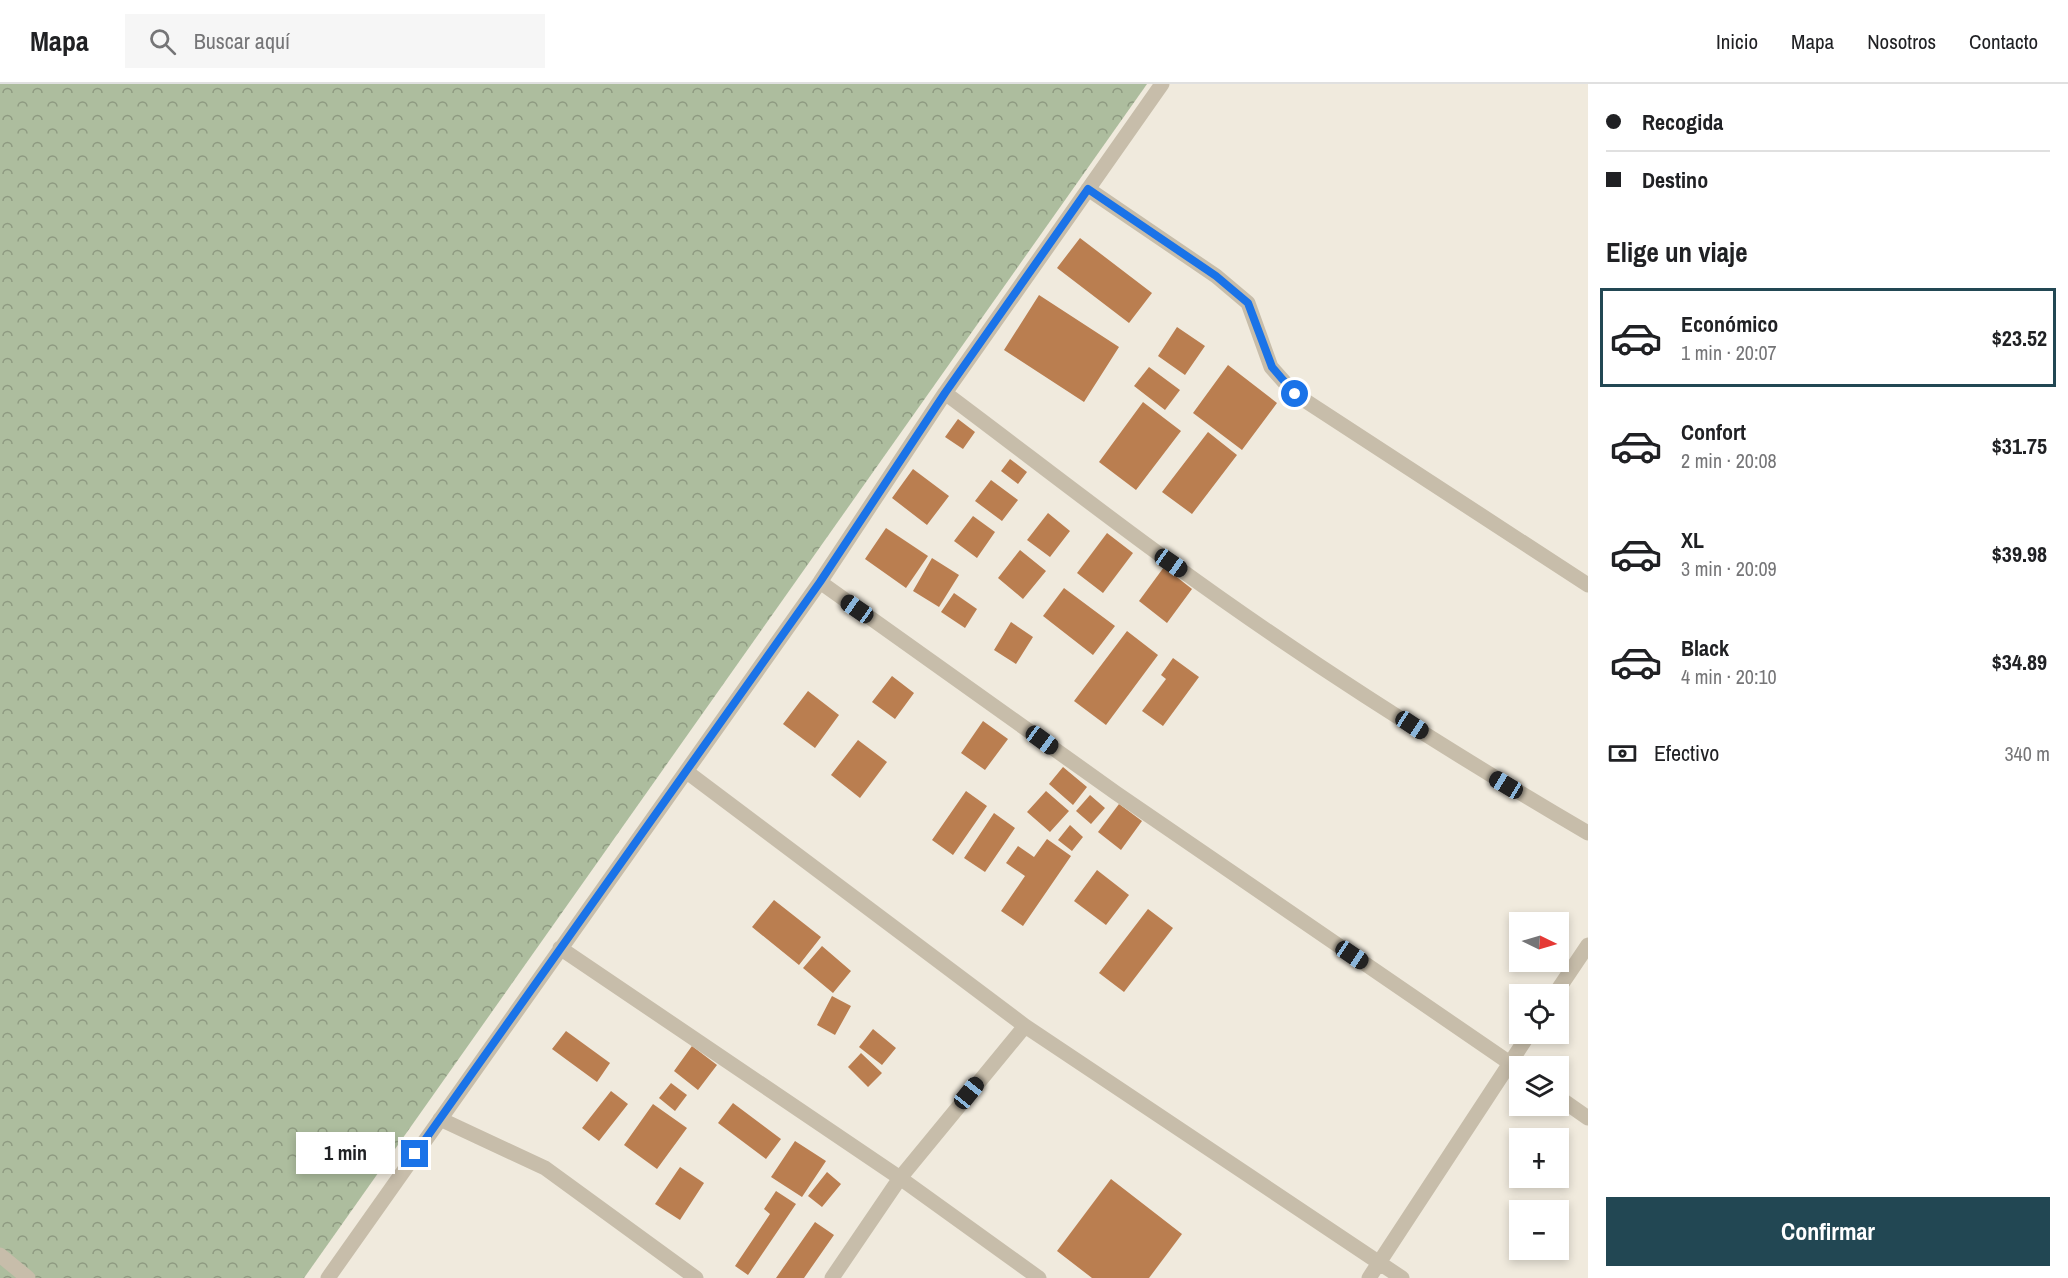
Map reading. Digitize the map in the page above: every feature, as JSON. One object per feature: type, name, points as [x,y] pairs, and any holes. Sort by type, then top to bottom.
[{"type":"street","points":[[328,1278],[820,582],[945,393],[1162,84]]},
{"type":"street","points":[[1088,189],[1216,276],[1248,303],[1272,367],[1295,394],[1588,585]]},
{"type":"street","points":[[945,393],[1171,563],[1275,635],[1485,773],[1588,833]]},
{"type":"street","points":[[820,582],[1116,793],[1509,1064]]},
{"type":"street","points":[[687,772],[1024,1026],[1402,1278]]},
{"type":"street","points":[[1562,984],[1588,945]]},
{"type":"street","points":[[560,948],[900,1178],[1039,1278]]},
{"type":"street","points":[[832,1278],[900,1178],[1024,1026]]},
{"type":"street","points":[[1369,1278],[1509,1074]]},
{"type":"street","points":[[1569,1105],[1588,1118]]},
{"type":"street","points":[[440,1119],[545,1167],[696,1278]]},
{"type":"street","points":[[0,1255],[28,1278]]},
{"type":"green space","points":[[0,84],[1147,84],[304,1278],[0,1278]]},
{"type":"building","points":[[1080,238],[1152,293],[1129,323],[1057,268]]},
{"type":"building","points":[[1039,295],[1119,347],[1084,402],[1004,350]]},
{"type":"building","points":[[1177,327],[1205,346],[1185,375],[1158,356]]},
{"type":"building","points":[[1228,365],[1277,403],[1242,450],[1193,413]]},
{"type":"building","points":[[1149,367],[1180,390],[1165,410],[1134,386]]},
{"type":"building","points":[[1143,402],[1181,431],[1136,490],[1099,462]]},
{"type":"building","points":[[958,419],[975,432],[963,449],[945,437]]},
{"type":"building","points":[[1208,432],[1237,455],[1192,514],[1162,492]]},
{"type":"building","points":[[1010,459],[1027,472],[1018,484],[1001,471]]},
{"type":"building","points":[[913,469],[949,496],[927,525],[892,498]]},
{"type":"building","points":[[991,480],[1018,500],[1002,521],[975,501]]},
{"type":"building","points":[[1048,513],[1070,531],[1050,557],[1027,540]]},
{"type":"building","points":[[973,516],[995,532],[977,558],[954,541]]},
{"type":"building","points":[[886,528],[928,556],[906,588],[865,559]]},
{"type":"building","points":[[1107,533],[1133,553],[1103,593],[1077,573]]},
{"type":"building","points":[[1020,550],[1046,571],[1023,599],[998,578]]},
{"type":"building","points":[[932,558],[959,575],[939,607],[913,591]]},
{"type":"building","points":[[1164,567],[1192,589],[1167,623],[1139,601]]},
{"type":"building","points":[[1064,588],[1115,626],[1093,655],[1043,616]]},
{"type":"building","points":[[954,593],[977,609],[965,628],[941,612]]},
{"type":"building","points":[[1011,622],[1033,637],[1016,664],[994,650]]},
{"type":"building","points":[[1127,631],[1158,655],[1106,725],[1074,701]]},
{"type":"building","points":[[1173,658],[1199,677],[1163,726],[1142,711],[1166,679],[1161,675]]},
{"type":"building","points":[[892,676],[914,693],[895,719],[872,702]]},
{"type":"building","points":[[808,691],[839,715],[815,748],[783,724]]},
{"type":"building","points":[[983,721],[1008,739],[985,770],[961,753]]},
{"type":"building","points":[[858,740],[887,762],[860,798],[831,775]]},
{"type":"building","points":[[1063,767],[1087,787],[1073,805],[1049,784]]},
{"type":"building","points":[[966,791],[987,806],[953,855],[932,840]]},
{"type":"building","points":[[1046,791],[1069,811],[1050,832],[1027,812]]},
{"type":"building","points":[[1090,795],[1105,808],[1091,824],[1076,811]]},
{"type":"building","points":[[1119,804],[1142,821],[1121,850],[1098,832]]},
{"type":"building","points":[[994,813],[1015,828],[985,872],[964,858]]},
{"type":"building","points":[[1070,825],[1083,837],[1072,851],[1058,840]]},
{"type":"building","points":[[1047,839],[1071,856],[1023,926],[1001,911],[1025,876],[1006,863],[1018,846],[1034,857]]},
{"type":"building","points":[[1097,870],[1129,895],[1106,925],[1074,901]]},
{"type":"building","points":[[774,900],[821,937],[799,965],[752,927]]},
{"type":"building","points":[[1148,909],[1173,928],[1124,992],[1099,973]]},
{"type":"building","points":[[822,946],[851,971],[833,993],[803,968]]},
{"type":"building","points":[[832,996],[851,1006],[835,1035],[817,1025]]},
{"type":"building","points":[[873,1029],[896,1048],[882,1065],[859,1047]]},
{"type":"building","points":[[566,1031],[610,1063],[597,1082],[552,1049]]},
{"type":"building","points":[[692,1046],[717,1065],[698,1090],[674,1071]]},
{"type":"building","points":[[861,1053],[882,1073],[868,1087],[848,1067]]},
{"type":"building","points":[[671,1083],[687,1095],[675,1111],[659,1098]]},
{"type":"building","points":[[611,1091],[628,1104],[599,1141],[582,1128]]},
{"type":"building","points":[[733,1103],[781,1139],[766,1159],[718,1123]]},
{"type":"building","points":[[653,1104],[687,1128],[657,1169],[624,1145]]},
{"type":"building","points":[[795,1141],[826,1161],[802,1197],[771,1177]]},
{"type":"building","points":[[680,1167],[704,1183],[680,1220],[655,1204]]},
{"type":"building","points":[[827,1172],[841,1184],[822,1207],[808,1196]]},
{"type":"building","points":[[1111,1179],[1182,1234],[1149,1278],[1092,1278],[1057,1251]]},
{"type":"building","points":[[776,1191],[796,1204],[748,1275],[735,1266],[770,1214],[764,1209]]},
{"type":"building","points":[[815,1222],[834,1235],[804,1278],[776,1278]]},
{"type":"route","points":[[415,1154],[820,582],[945,393],[1088,189],[1216,276],[1248,303],[1272,367],[1295,394]]}]
